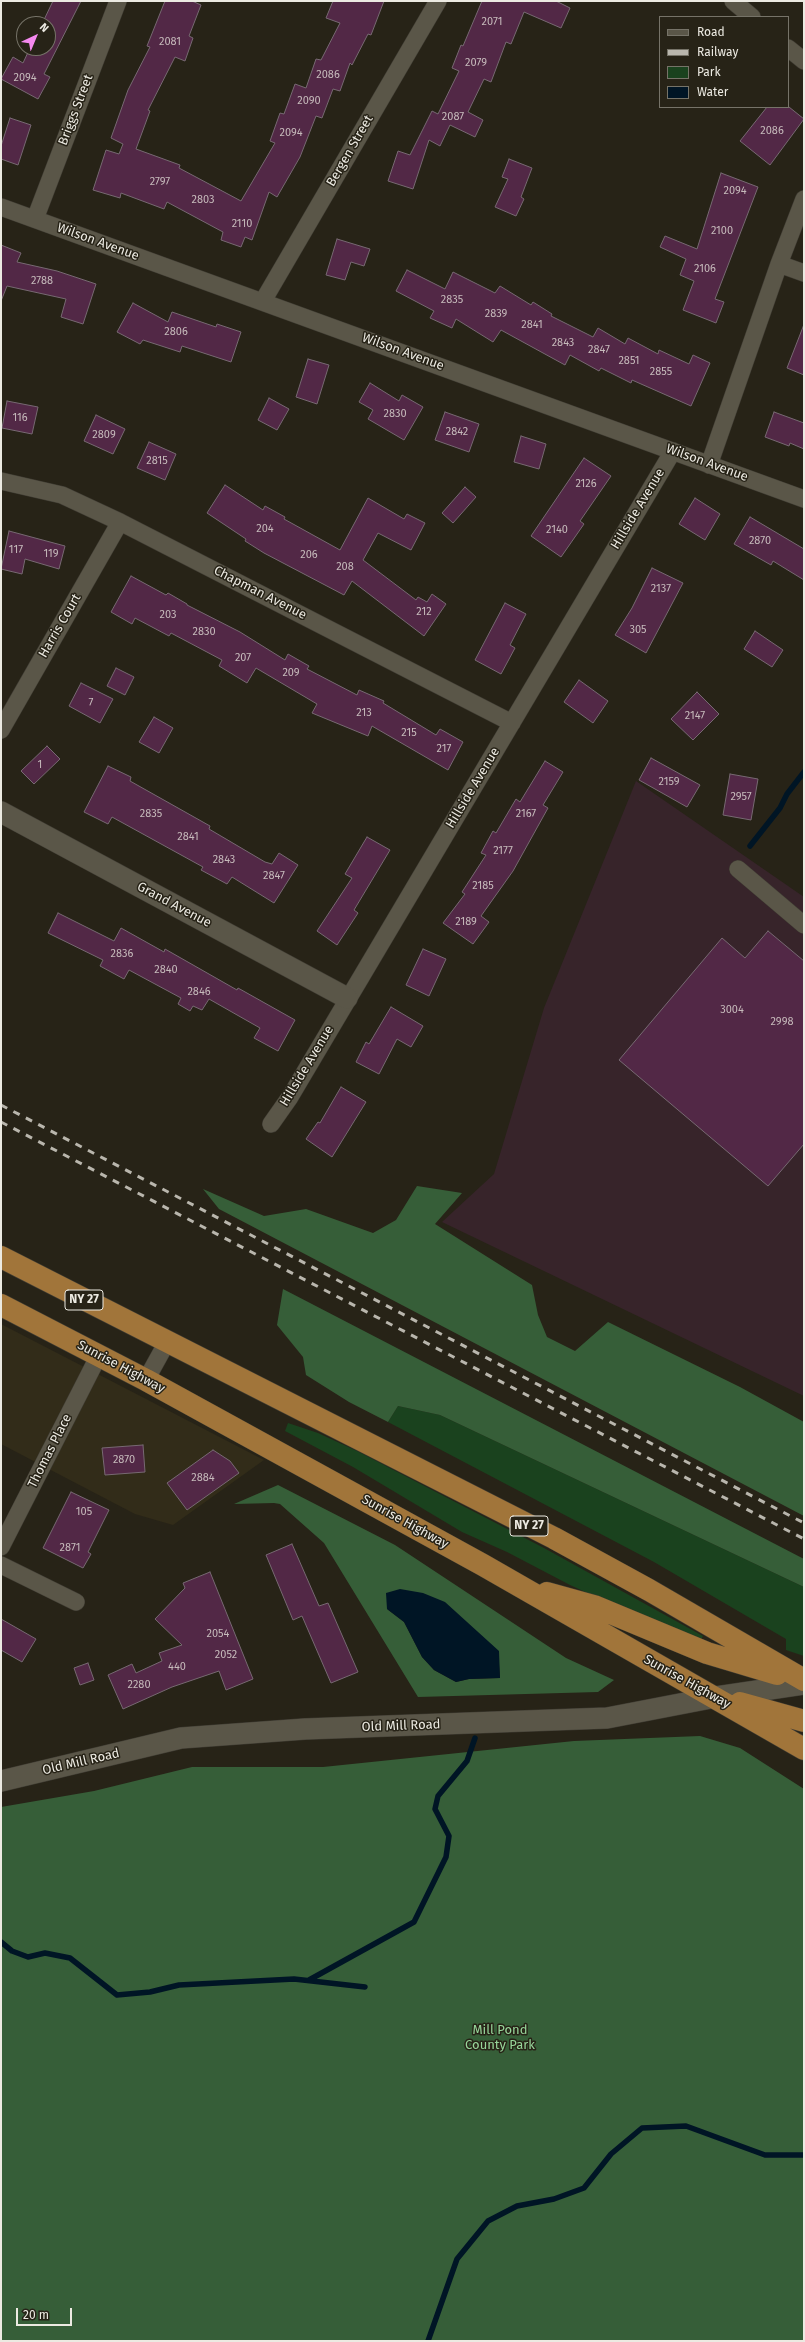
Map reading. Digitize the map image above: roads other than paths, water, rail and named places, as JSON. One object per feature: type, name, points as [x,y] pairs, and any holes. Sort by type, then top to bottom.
[{"type":"highway","name":"NY 27","points":[[1,1258],[560,1542],[649,1590],[804,1682]]},
{"type":"highway","name":"Sunrise Highway","points":[[1,1305],[146,1380],[517,1585],[716,1697],[804,1749]]},
{"type":"highway","points":[[517,1585],[594,1606],[707,1653],[804,1682]]},
{"type":"highway","points":[[716,1697],[804,1721]]},
{"type":"street","name":"Briggs Street","points":[[35,219],[118,1]]},
{"type":"street","name":"Bergen Street","points":[[263,301],[438,1]]},
{"type":"street","points":[[733,1],[751,16]]},
{"type":"street","points":[[789,49],[804,61]]},
{"type":"street","points":[[710,465],[779,264],[804,200]]},
{"type":"street","name":"Wilson Avenue","points":[[1,207],[804,499]]},
{"type":"street","points":[[779,264],[804,273]]},
{"type":"street","name":"Hillside Avenue","points":[[271,1124],[290,1097],[347,998],[673,451]]},
{"type":"street","name":"Chapman Avenue","points":[[1,481],[62,495],[120,522],[512,723]]},
{"type":"street","name":"Harris Court","points":[[1,730],[120,522]]},
{"type":"street","name":"Grand Avenue","points":[[1,812],[347,998]]},
{"type":"street","points":[[738,869],[804,925]]},
{"type":"street","points":[[146,1380],[167,1342]]},
{"type":"street","name":"Thomas Place","points":[[1,1547],[99,1355]]},
{"type":"street","points":[[1,1565],[76,1602]]},
{"type":"street","name":"Old Mill Road","points":[[1,1781],[181,1738],[305,1729],[607,1718],[804,1682]]},
{"type":"water","points":[[400,1589],[423,1593],[445,1602],[499,1651],[500,1678],[469,1679],[456,1682],[434,1670],[422,1657],[404,1622],[387,1609],[386,1593]]},
{"type":"waterway","points":[[750,846],[780,808],[787,794],[804,772]]},
{"type":"waterway","points":[[309,1980],[414,1922],[446,1857],[449,1836],[435,1809],[438,1796],[467,1761],[475,1738]]},
{"type":"waterway","points":[[1,1942],[12,1951],[28,1957],[45,1953],[70,1958],[117,1995],[150,1992],[179,1985],[294,1979],[365,1987]]},
{"type":"waterway","points":[[428,2341],[457,2259],[488,2221],[517,2206],[554,2199],[584,2188],[611,2154],[642,2128],[686,2126],[765,2155],[804,2155]]},
{"type":"railway","points":[[1,1105],[804,1523]]},
{"type":"railway","points":[[1,1122],[804,1539]]},
{"type":"park label","name":"Mill Pond County Park","points":[[500,2038]]}]
